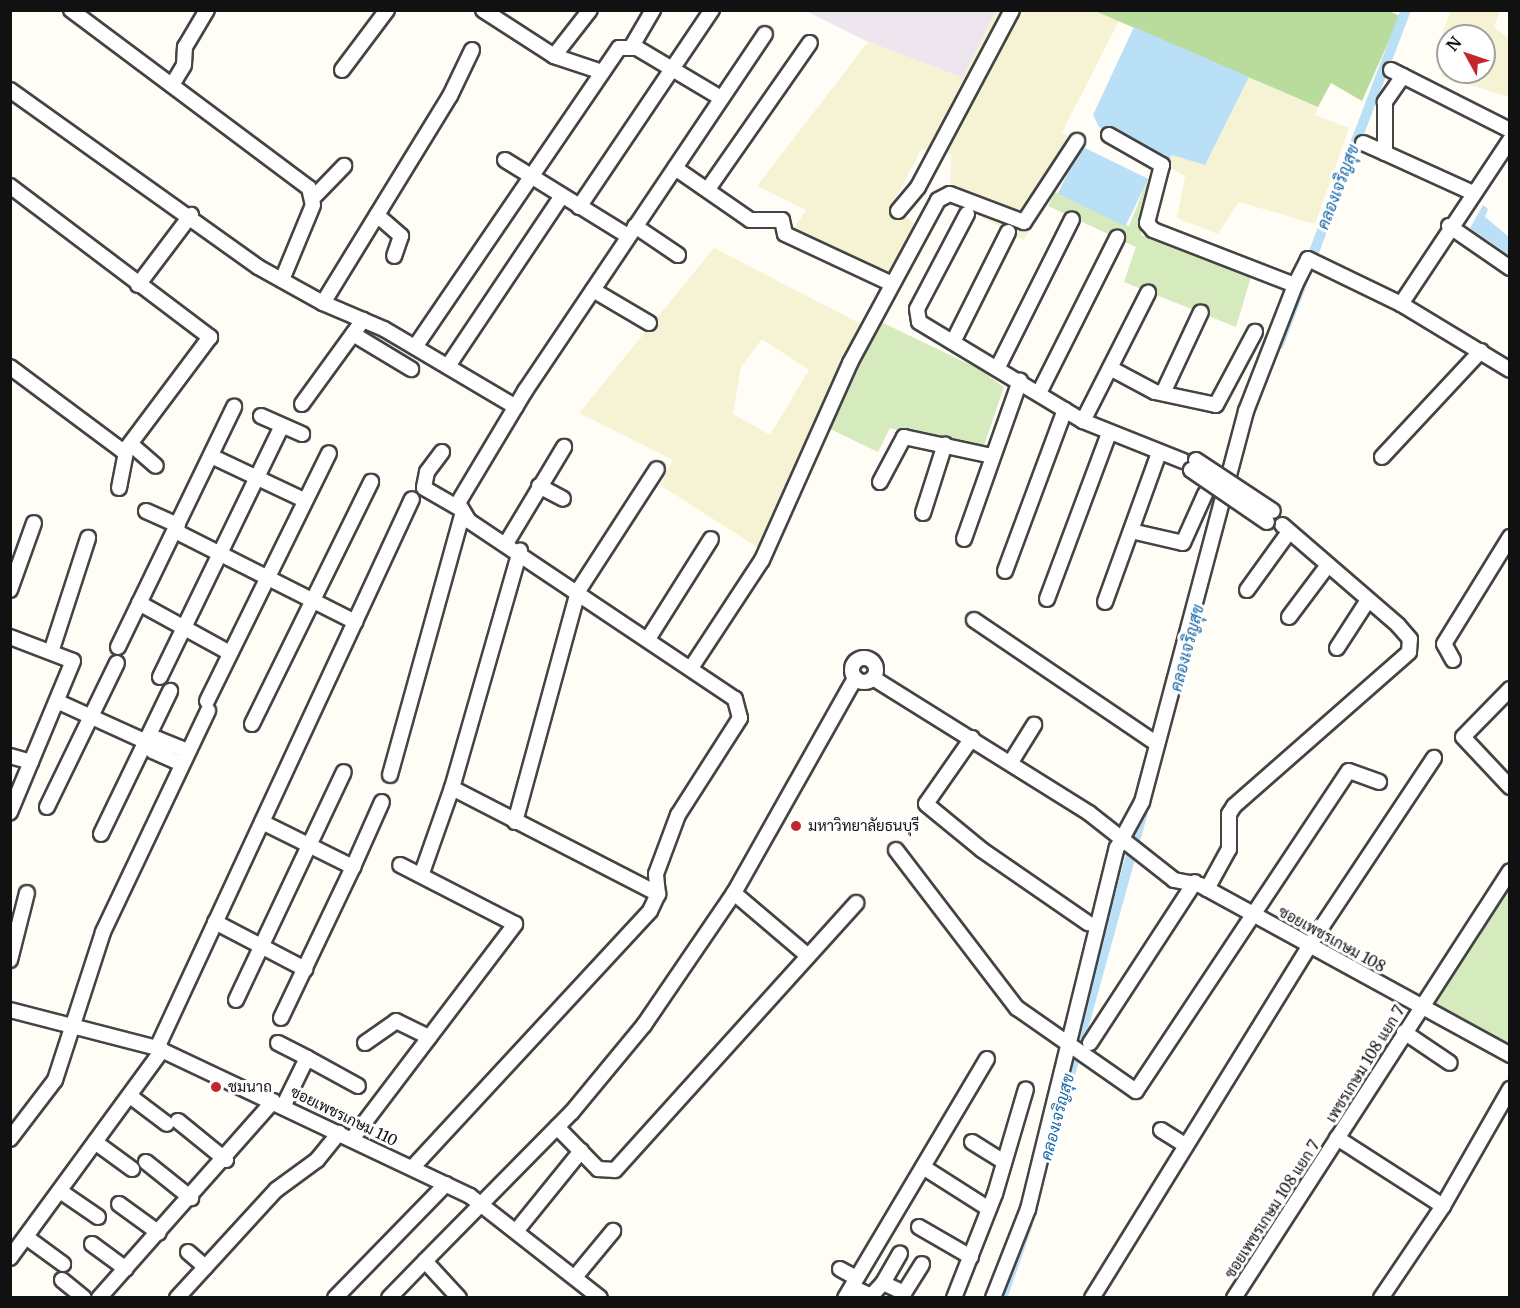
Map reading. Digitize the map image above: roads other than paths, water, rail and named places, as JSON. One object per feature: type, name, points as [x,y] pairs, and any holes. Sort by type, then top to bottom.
[{"type":"street","points":[[71,10],[283,167],[313,198]]},
{"type":"street","points":[[172,86],[207,10]]},
{"type":"street","points":[[342,70],[387,10]]},
{"type":"street","points":[[483,10],[555,56],[602,72]]},
{"type":"street","points":[[555,56],[590,10]]},
{"type":"street","points":[[632,46],[653,10]]},
{"type":"street","points":[[579,207],[674,70],[712,10]]},
{"type":"street","points":[[898,211],[918,187],[1012,10]]},
{"type":"street","points":[[390,775],[460,512],[516,407],[765,34]]},
{"type":"street","points":[[708,189],[810,43]]},
{"type":"street","points":[[415,347],[530,175],[619,48],[632,46],[721,98]]},
{"type":"street","points":[[323,303],[378,215],[472,50]]},
{"type":"street","points":[[1385,153],[1385,102],[1397,73],[1509,130]]},
{"type":"street","points":[[10,90],[282,280],[323,303],[363,320],[415,347],[516,407]]},
{"type":"street","points":[[1109,135],[1162,165],[1149,227],[1295,285]]},
{"type":"street","points":[[1401,303],[1473,192],[1503,162],[1509,140]]},
{"type":"street","points":[[691,668],[762,560],[787,494],[892,284],[938,200],[950,194],[1024,222],[1077,141]]},
{"type":"street","points":[[1363,143],[1473,192]]},
{"type":"street","points":[[505,160],[579,207],[678,255]]},
{"type":"street","points":[[282,280],[313,198],[344,166]]},
{"type":"street","points":[[675,168],[750,220],[782,220],[785,234],[892,284]]},
{"type":"street","points":[[10,186],[138,285],[210,337],[129,449],[119,488]]},
{"type":"street","points":[[918,187],[938,200]]},
{"type":"street","points":[[448,366],[562,196]]},
{"type":"street","points":[[967,214],[915,314],[926,328],[998,367],[1083,422],[1190,464],[1285,528],[1410,639],[1409,652],[1234,806],[1229,814],[1229,849],[1090,1043]]},
{"type":"street","points":[[138,285],[191,215]]},
{"type":"street","points":[[378,215],[401,236],[394,256]]},
{"type":"street","points":[[998,367],[1072,219]]},
{"type":"street","points":[[1449,226],[1509,268]]},
{"type":"street","points":[[953,342],[1008,232]]},
{"type":"street","points":[[1039,393],[1117,238]]},
{"type":"street","points":[[993,1298],[1028,1209],[1074,1050],[1124,837],[1142,802],[1242,426],[1295,285],[1310,261],[1401,303],[1509,370]]},
{"type":"street","points":[[593,290],[649,323]]},
{"type":"street","points":[[1083,422],[1148,293]]},
{"type":"street","points":[[1163,393],[1201,312]]},
{"type":"street","points":[[302,404],[363,320]]},
{"type":"street","points":[[1110,368],[1163,393],[1216,405],[1255,332]]},
{"type":"street","points":[[353,334],[411,369]]},
{"type":"street","points":[[1382,457],[1481,351]]},
{"type":"street","points":[[10,367],[156,466]]},
{"type":"street","points":[[964,538],[1020,381]]},
{"type":"street","points":[[118,647],[234,407]]},
{"type":"street","points":[[1005,571],[1065,410]]},
{"type":"street","points":[[261,416],[302,434]]},
{"type":"street","points":[[160,676],[217,552],[282,426]]},
{"type":"street","points":[[1047,599],[1109,433]]},
{"type":"street","points":[[880,482],[904,437],[945,444],[992,456]]},
{"type":"street","points":[[923,513],[945,444]]},
{"type":"street","points":[[507,542],[564,447]]},
{"type":"street","points":[[411,1168],[627,940],[658,894],[656,874],[678,815],[718,759],[741,712],[735,699],[507,542],[424,488],[427,472],[442,452]]},
{"type":"street","points":[[10,1139],[56,1080],[76,1024],[103,932],[185,758],[228,652],[329,453]]},
{"type":"street","points":[[1105,602],[1159,453]]},
{"type":"street","points":[[212,456],[304,500]]},
{"type":"street","points":[[515,822],[578,591],[657,469]]},
{"type":"street","points":[[252,724],[310,600],[371,482]]},
{"type":"street","points":[[539,486],[562,499]]},
{"type":"street","points":[[1131,531],[1183,543],[1205,494]]},
{"type":"street","points":[[10,1258],[130,1095],[160,1049],[215,922],[412,499]]},
{"type":"street","points":[[146,511],[217,552],[355,622]]},
{"type":"street","points":[[10,590],[34,523]]},
{"type":"street","points":[[1247,590],[1285,528]]},
{"type":"street","points":[[1453,660],[1444,644],[1509,537]]},
{"type":"street","points":[[52,649],[88,538]]},
{"type":"street","points":[[648,639],[711,539]]},
{"type":"street","points":[[422,873],[452,788],[520,551]]},
{"type":"street","points":[[1289,617],[1328,565]]},
{"type":"street","points":[[1338,648],[1368,600]]},
{"type":"street","points":[[139,603],[228,652]]},
{"type":"street","points":[[974,620],[1156,743]]},
{"type":"street","points":[[10,638],[52,649],[73,661],[10,812]]},
{"type":"street","points":[[389,1298],[612,1068],[734,893],[855,678],[853,665],[863,658],[875,664],[873,678],[864,682],[855,678]]},
{"type":"street","points":[[47,807],[117,663]]},
{"type":"street","name":"ซอยเพชรเกษม 108","points":[[873,678],[1011,762],[1124,837],[1174,880],[1201,886],[1509,1055]]},
{"type":"street","points":[[1509,689],[1463,738],[1509,787]]},
{"type":"street","points":[[101,834],[148,742],[170,691]]},
{"type":"street","points":[[63,704],[148,742],[153,751],[185,758]]},
{"type":"street","points":[[1011,762],[1034,725]]},
{"type":"street","points":[[972,738],[926,804],[982,850],[1088,923]]},
{"type":"street","points":[[10,756],[32,762]]},
{"type":"street","points":[[1092,1298],[1309,945],[1434,758]]},
{"type":"street","points":[[896,850],[989,977],[1017,1008],[1087,1060],[1140,1090],[1253,914],[1349,771],[1379,782]]},
{"type":"street","points":[[236,1000],[344,772]]},
{"type":"street","points":[[452,788],[658,894]]},
{"type":"street","points":[[281,1018],[382,802]]},
{"type":"street","points":[[262,822],[353,867]]},
{"type":"street","points":[[177,1298],[205,1267],[345,1136],[429,1037],[515,924],[422,873],[400,865]]},
{"type":"street","name":"เพชรเกษม 108 แยก 7","points":[[1337,1138],[1509,871]]},
{"type":"street","points":[[10,960],[27,893]]},
{"type":"street","points":[[734,893],[807,956]]},
{"type":"street","points":[[557,1127],[598,1169],[615,1170],[856,903]]},
{"type":"street","points":[[215,922],[305,969]]},
{"type":"street","name":"ซอยเพชรเกษม 110","points":[[10,1010],[76,1024],[160,1049],[279,1103],[446,1184],[482,1202],[600,1298]]},
{"type":"street","points":[[364,1043],[396,1022],[429,1037]]},
{"type":"street","points":[[1404,1032],[1450,1064]]},
{"type":"street","points":[[278,1043],[358,1086]]},
{"type":"street","points":[[99,1298],[279,1103],[307,1058]]},
{"type":"street","points":[[851,1288],[987,1059]]},
{"type":"street","points":[[954,1298],[989,1209],[1026,1089]]},
{"type":"street","points":[[1381,1298],[1443,1206],[1509,1089]]},
{"type":"street","points":[[130,1095],[226,1160]]},
{"type":"street","points":[[1161,1130],[1185,1144]]},
{"type":"street","points":[[1337,1138],[1443,1206]]},
{"type":"street","name":"ซอยเพชรเกษม 108 แยก 7","points":[[1234,1298],[1337,1138]]},
{"type":"street","points":[[95,1142],[132,1169]]},
{"type":"street","points":[[972,1142],[1004,1162]]},
{"type":"street","points":[[517,1230],[581,1150]]},
{"type":"street","points":[[146,1162],[191,1198]]},
{"type":"street","points":[[922,1167],[989,1209]]},
{"type":"street","points":[[334,1298],[446,1184]]},
{"type":"street","points":[[60,1191],[98,1216]]},
{"type":"street","points":[[119,1204],[159,1233]]},
{"type":"street","points":[[919,1227],[970,1257]]},
{"type":"street","points":[[575,1277],[613,1230]]},
{"type":"street","points":[[26,1237],[63,1264]]},
{"type":"street","points":[[92,1244],[126,1269]]},
{"type":"street","points":[[188,1252],[205,1267]]},
{"type":"street","points":[[840,1269],[851,1288],[871,1296],[883,1283],[900,1254]]},
{"type":"street","points":[[425,1261],[459,1298]]},
{"type":"street","points":[[883,1283],[903,1295],[922,1264]]},
{"type":"street","points":[[62,1280],[84,1298]]},
{"type":"water","points":[[1134,27],[1249,77],[1205,165],[1172,155],[1165,164],[1099,127],[1093,115]]},
{"type":"water","points":[[1081,146],[1148,179],[1125,227],[1058,194]]},
{"type":"water","points":[[1483,205],[1488,209],[1485,217],[1509,237],[1509,255],[1470,228]]},
{"type":"waterway","name":"คลองเจริญสุข","points":[[1279,344],[1406,10]]},
{"type":"waterway","name":"คลองเจริญสุข","points":[[1052,1140],[1145,805]]},
{"type":"waterway","name":"คลองเจริญสุข","points":[[1002,1298],[1028,1224]]},
{"type":"place","name":"มหาวิทยาลัยธนบุรี","points":[[796,826]]},
{"type":"place","name":"ชมนาถ","points":[[216,1087]]}]
